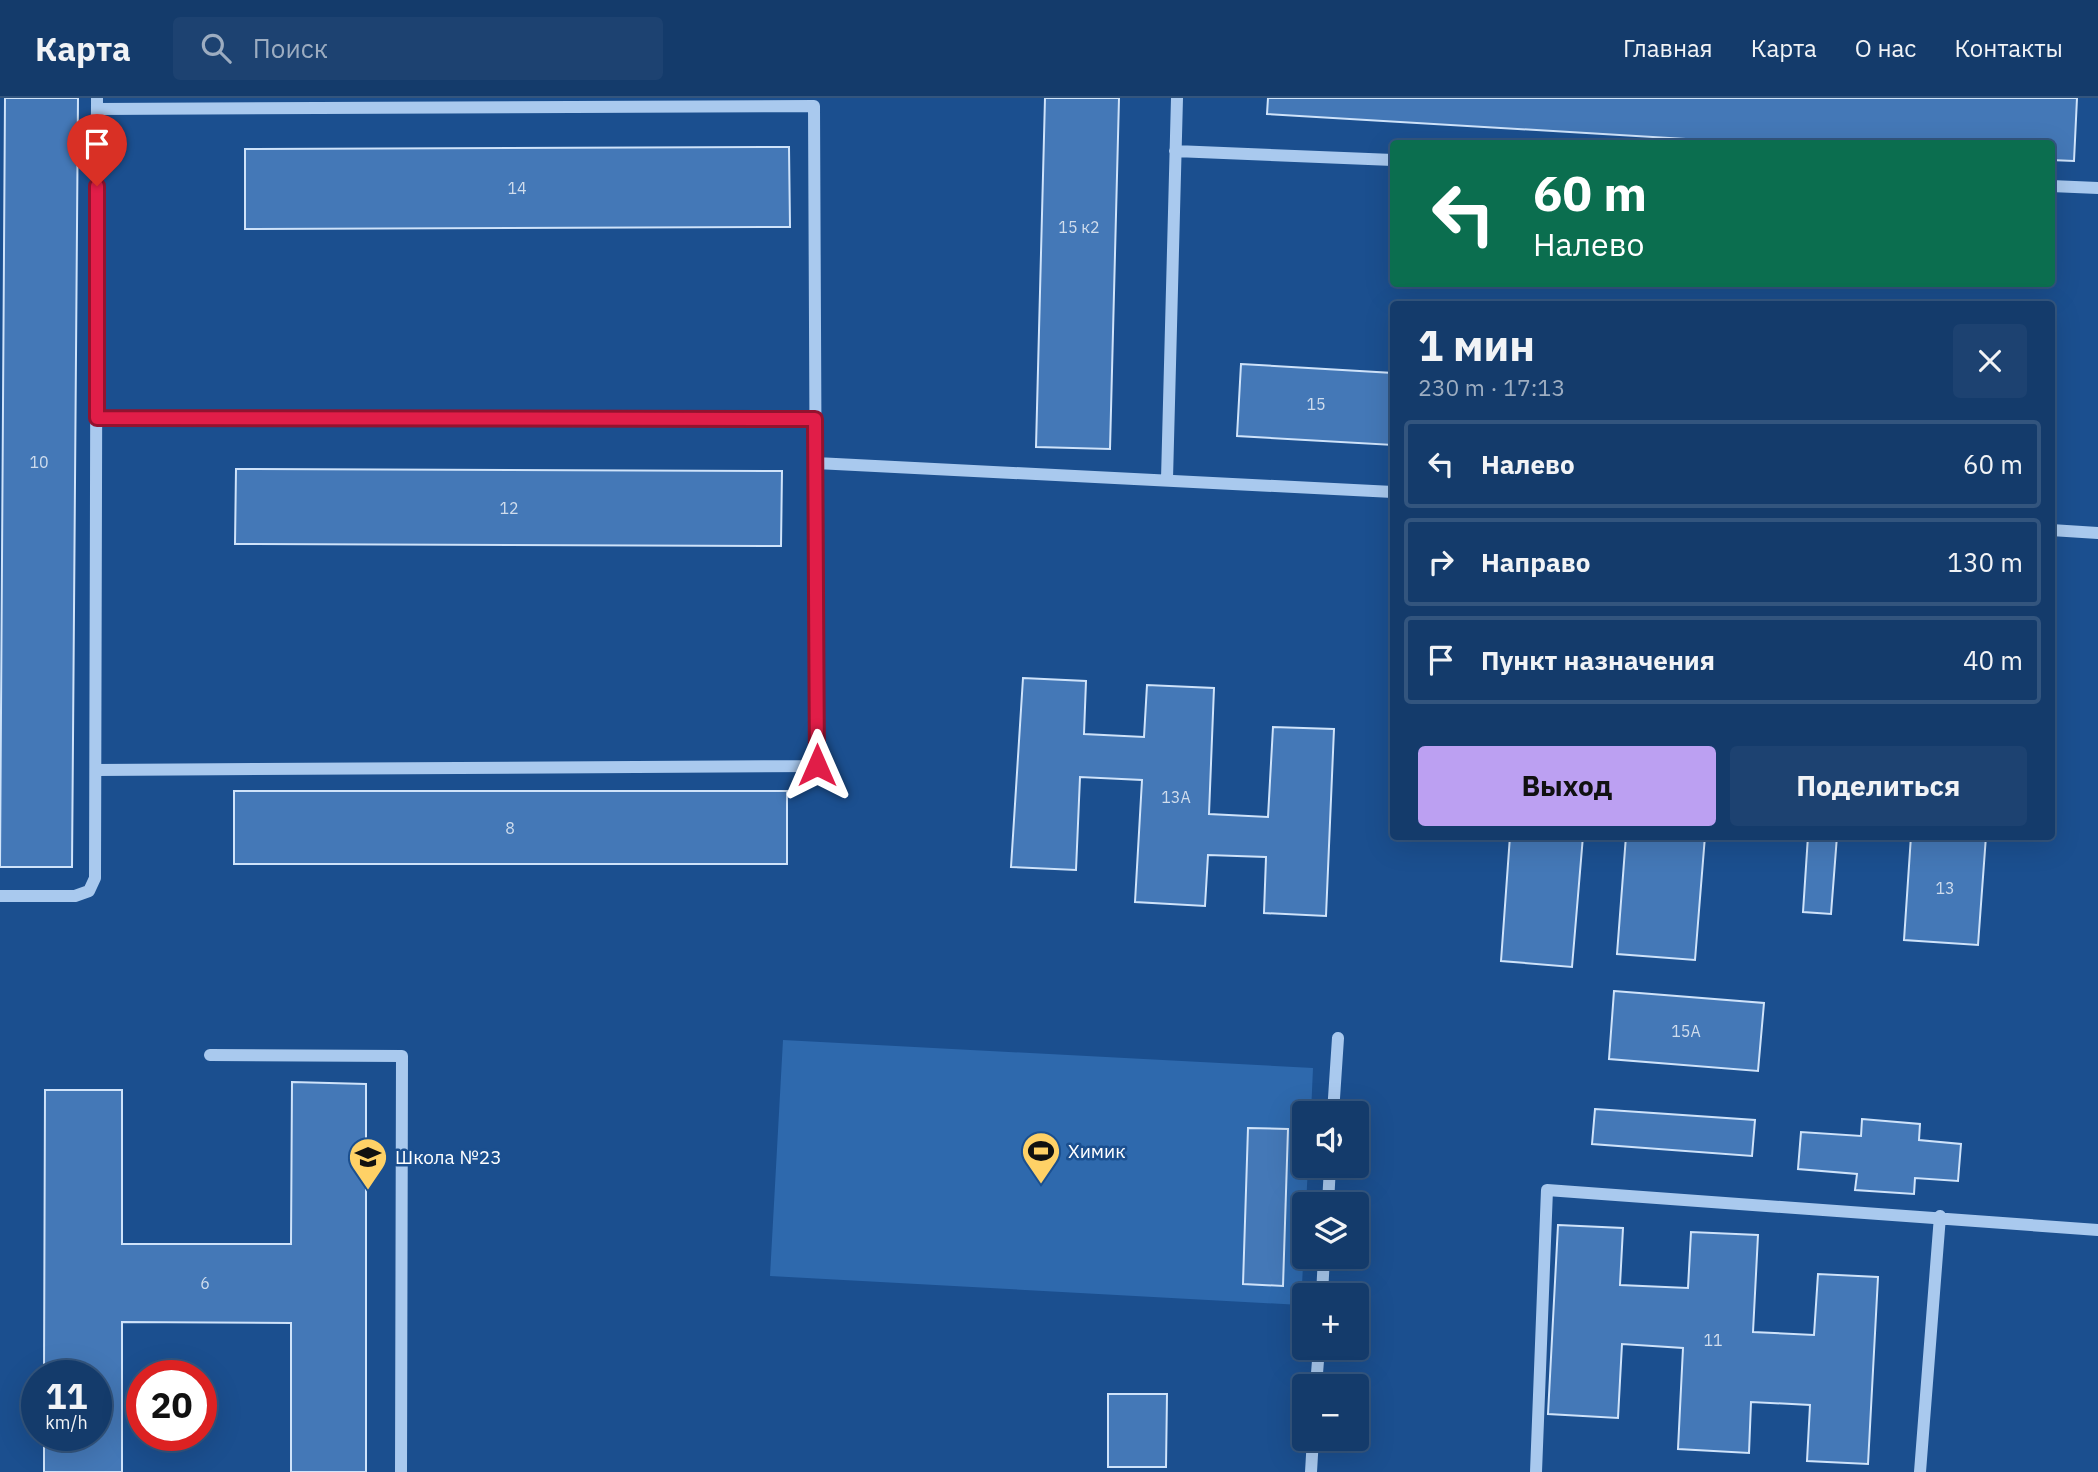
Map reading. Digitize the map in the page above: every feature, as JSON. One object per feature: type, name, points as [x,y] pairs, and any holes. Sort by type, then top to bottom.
[{"type":"lane","points":[[1167,479],[1177,98]]},
{"type":"lane","points":[[0,896],[75,896],[89,891],[95,878],[97,104],[814,102],[817,765],[96,770]]},
{"type":"lane","points":[[1175,151],[1390,160]]},
{"type":"lane","points":[[2055,186],[2098,188]]},
{"type":"lane","points":[[97,418],[815,419]]},
{"type":"lane","points":[[816,463],[1390,492]]},
{"type":"lane","points":[[2055,530],[2098,533]]},
{"type":"lane","points":[[1334,1101],[1338,1038]]},
{"type":"lane","points":[[210,1055],[402,1056],[401,1472]]},
{"type":"lane","points":[[1536,1472],[1547,1190],[1940,1216],[2098,1230]]},
{"type":"lane","points":[[1920,1472],[1940,1216]]},
{"type":"lane","points":[[1311,1472],[1312,1451]]},
{"type":"shaded area","name":"Химик","points":[[783,1040],[1313,1068],[1312,1101],[1292,1101],[1292,1178],[1307,1178],[1307,1192],[1292,1192],[1292,1269],[1303,1269],[1302,1283],[1292,1283],[1292,1305],[770,1276]]},
{"type":"building","points":[[5,98],[78,98],[72,867],[0,867]]},
{"type":"building","points":[[1045,98],[1119,98],[1110,449],[1036,447]]},
{"type":"building","points":[[1268,98],[2077,98],[2074,161],[2055,160],[2055,140],[1702,140],[1267,114]]},
{"type":"building","points":[[789,147],[790,227],[245,229],[245,149]]},
{"type":"building","points":[[1241,364],[1390,373],[1390,445],[1237,436]]},
{"type":"building","points":[[236,469],[782,471],[781,546],[235,544]]},
{"type":"building","points":[[1023,678],[1086,681],[1084,734],[1144,737],[1147,685],[1214,688],[1209,814],[1268,817],[1273,727],[1334,729],[1326,916],[1264,913],[1266,857],[1208,855],[1205,906],[1135,902],[1142,780],[1080,777],[1076,870],[1011,867]]},
{"type":"building","points":[[234,791],[787,791],[787,864],[234,864]]},
{"type":"building","points":[[1510,840],[1583,840],[1572,967],[1501,961]]},
{"type":"building","points":[[1626,840],[1705,840],[1695,960],[1617,954]]},
{"type":"building","points":[[1808,840],[1837,840],[1831,914],[1803,912]]},
{"type":"building","points":[[1911,840],[1986,840],[1978,945],[1904,940]]},
{"type":"building","points":[[1614,991],[1764,1003],[1758,1071],[1609,1059]]},
{"type":"building","points":[[292,1082],[366,1084],[366,1472],[291,1472],[291,1323],[122,1322],[122,1472],[44,1472],[44,1451],[112,1451],[112,1360],[44,1360],[45,1090],[122,1090],[122,1244],[291,1244]]},
{"type":"building","points":[[1595,1109],[1755,1120],[1752,1156],[1592,1144]]},
{"type":"building","points":[[1862,1119],[1920,1124],[1919,1140],[1961,1144],[1958,1181],[1915,1178],[1914,1194],[1855,1190],[1857,1174],[1798,1169],[1801,1132],[1861,1136]]},
{"type":"building","points":[[1248,1128],[1288,1129],[1283,1286],[1243,1284]]},
{"type":"building","points":[[1558,1225],[1623,1228],[1620,1285],[1688,1288],[1691,1232],[1758,1235],[1753,1332],[1814,1335],[1818,1274],[1878,1277],[1868,1464],[1807,1461],[1810,1405],[1751,1402],[1749,1453],[1678,1449],[1683,1348],[1622,1344],[1618,1418],[1548,1414]]},
{"type":"building","points":[[1108,1394],[1167,1394],[1166,1467],[1108,1467]]},
{"type":"place","name":"Химик","points":[[1041,1185]]},
{"type":"place","name":"Школа №23","points":[[368,1191]]},
{"type":"route","points":[[97,186],[97,418],[815,419],[817,765]]}]
